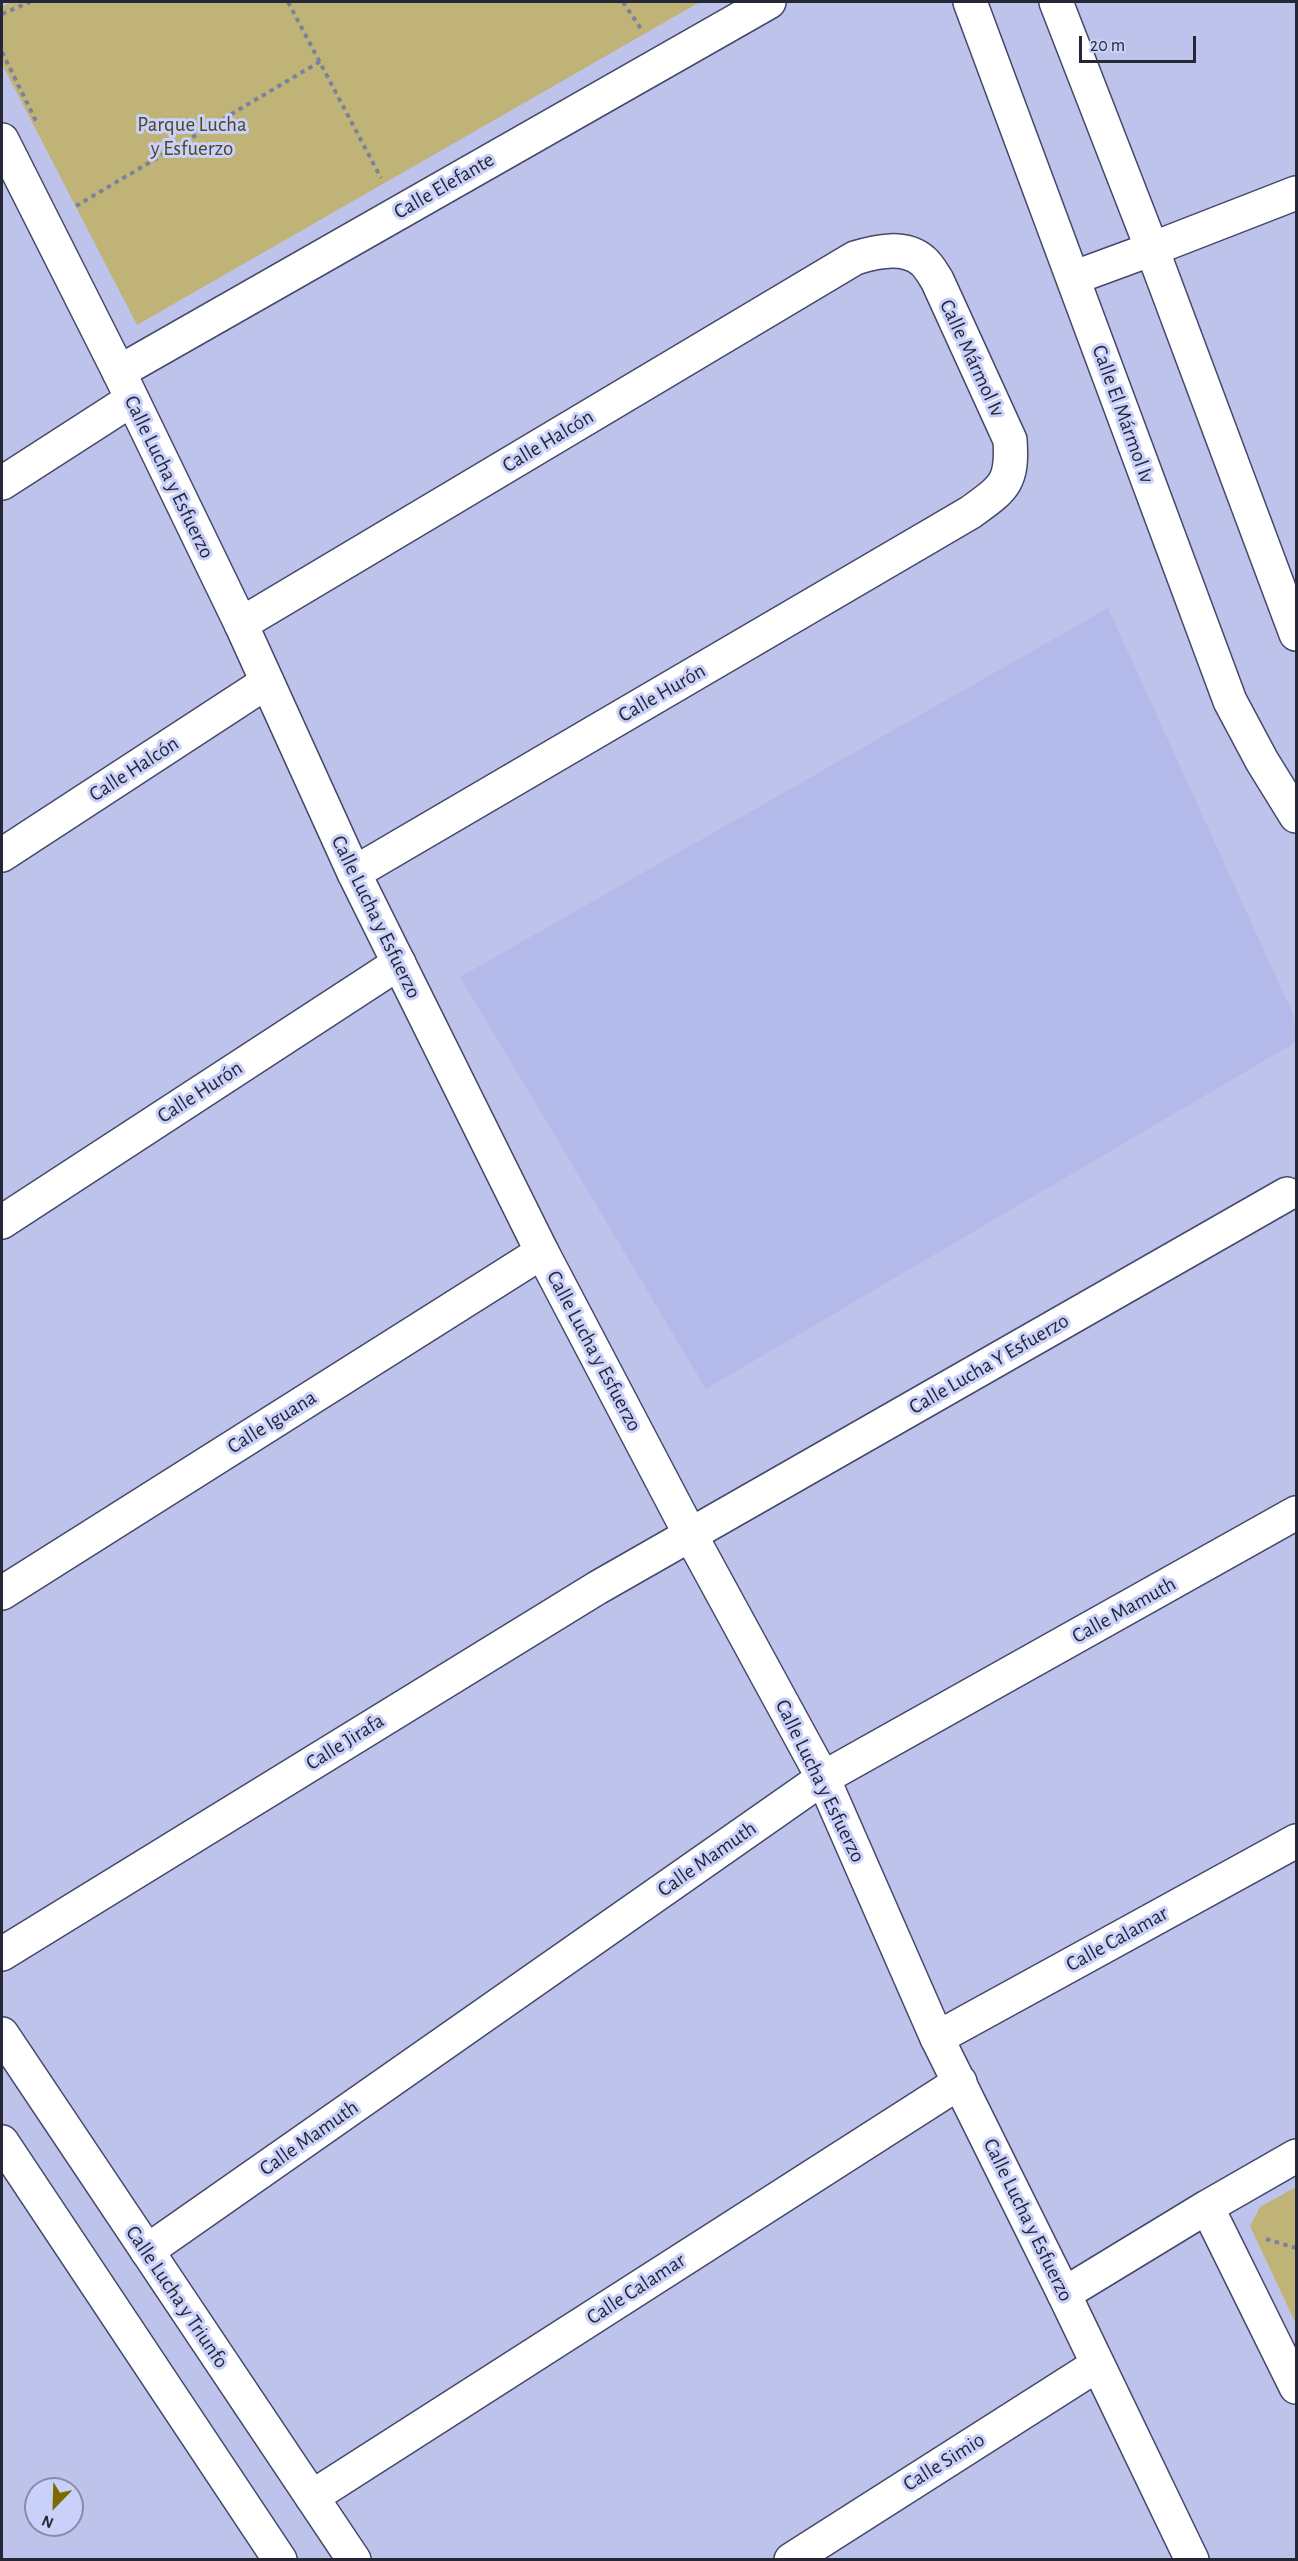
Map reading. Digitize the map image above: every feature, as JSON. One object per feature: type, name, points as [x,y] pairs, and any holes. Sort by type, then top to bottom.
[{"type":"street","name":"Calle Elefante","points":[[2,483],[125,386],[769,2]]},
{"type":"street","name":"Calle El Mármol Iv","points":[[970,2],[1230,701],[1262,761],[1296,816]]},
{"type":"street","points":[[1056,2],[1152,249],[1296,634]]},
{"type":"street","name":"Calle Lucha y Esfuerzo","points":[[2,140],[241,624],[354,873],[542,1252],[690,1534],[823,1778],[937,2038],[1192,2559]]},
{"type":"street","points":[[1073,278],[1296,193]]},
{"type":"street","name":"Calle Mármol Iv","points":[[855,258],[887,251],[909,252],[924,261],[937,280],[1010,440],[1012,462],[1008,480],[992,497],[971,512]]},
{"type":"street","name":"Calle Halcón","points":[[241,624],[855,258]]},
{"type":"street","name":"Calle Hurón","points":[[354,873],[971,512]]},
{"type":"street","name":"Calle Halcón","points":[[2,855],[267,682]]},
{"type":"street","name":"Calle Hurón","points":[[2,1222],[399,963]]},
{"type":"street","name":"Calle Lucha Y Esfuerzo","points":[[690,1534],[1287,1194]]},
{"type":"street","name":"Calle Iguana","points":[[2,1593],[542,1252]]},
{"type":"street","name":"Calle Mamuth","points":[[147,2251],[823,1778],[1296,1512]]},
{"type":"street","name":"Calle Jirafa","points":[[2,1953],[597,1588],[690,1534]]},
{"type":"street","name":"Calle Calamar","points":[[937,2038],[1296,1841]]},
{"type":"street","name":"Calle Lucha y Triunfo","points":[[2,2034],[354,2559]]},
{"type":"street","name":"Calle Calamar","points":[[312,2497],[960,2082]]},
{"type":"street","points":[[2,2142],[280,2559]]},
{"type":"street","points":[[1064,2294],[1296,2156]]},
{"type":"street","points":[[1207,2207],[1296,2387]]},
{"type":"street","name":"Calle Simio","points":[[791,2559],[1097,2365]]},
{"type":"path","points":[[2,14],[30,2]]},
{"type":"path","points":[[288,2],[381,178]]},
{"type":"path","points":[[623,2],[641,29]]},
{"type":"path","points":[[45,224],[321,61]]},
{"type":"shaded area","points":[[1108,608],[1296,1021],[1296,1042],[706,1389],[460,977]]},
{"type":"green space","name":"Parque Lucha y Esfuerzo","points":[[12,2],[700,2],[137,325],[2,64],[2,6]]},
{"type":"green space","points":[[1296,2187],[1296,2324],[1250,2226],[1260,2207]]}]
